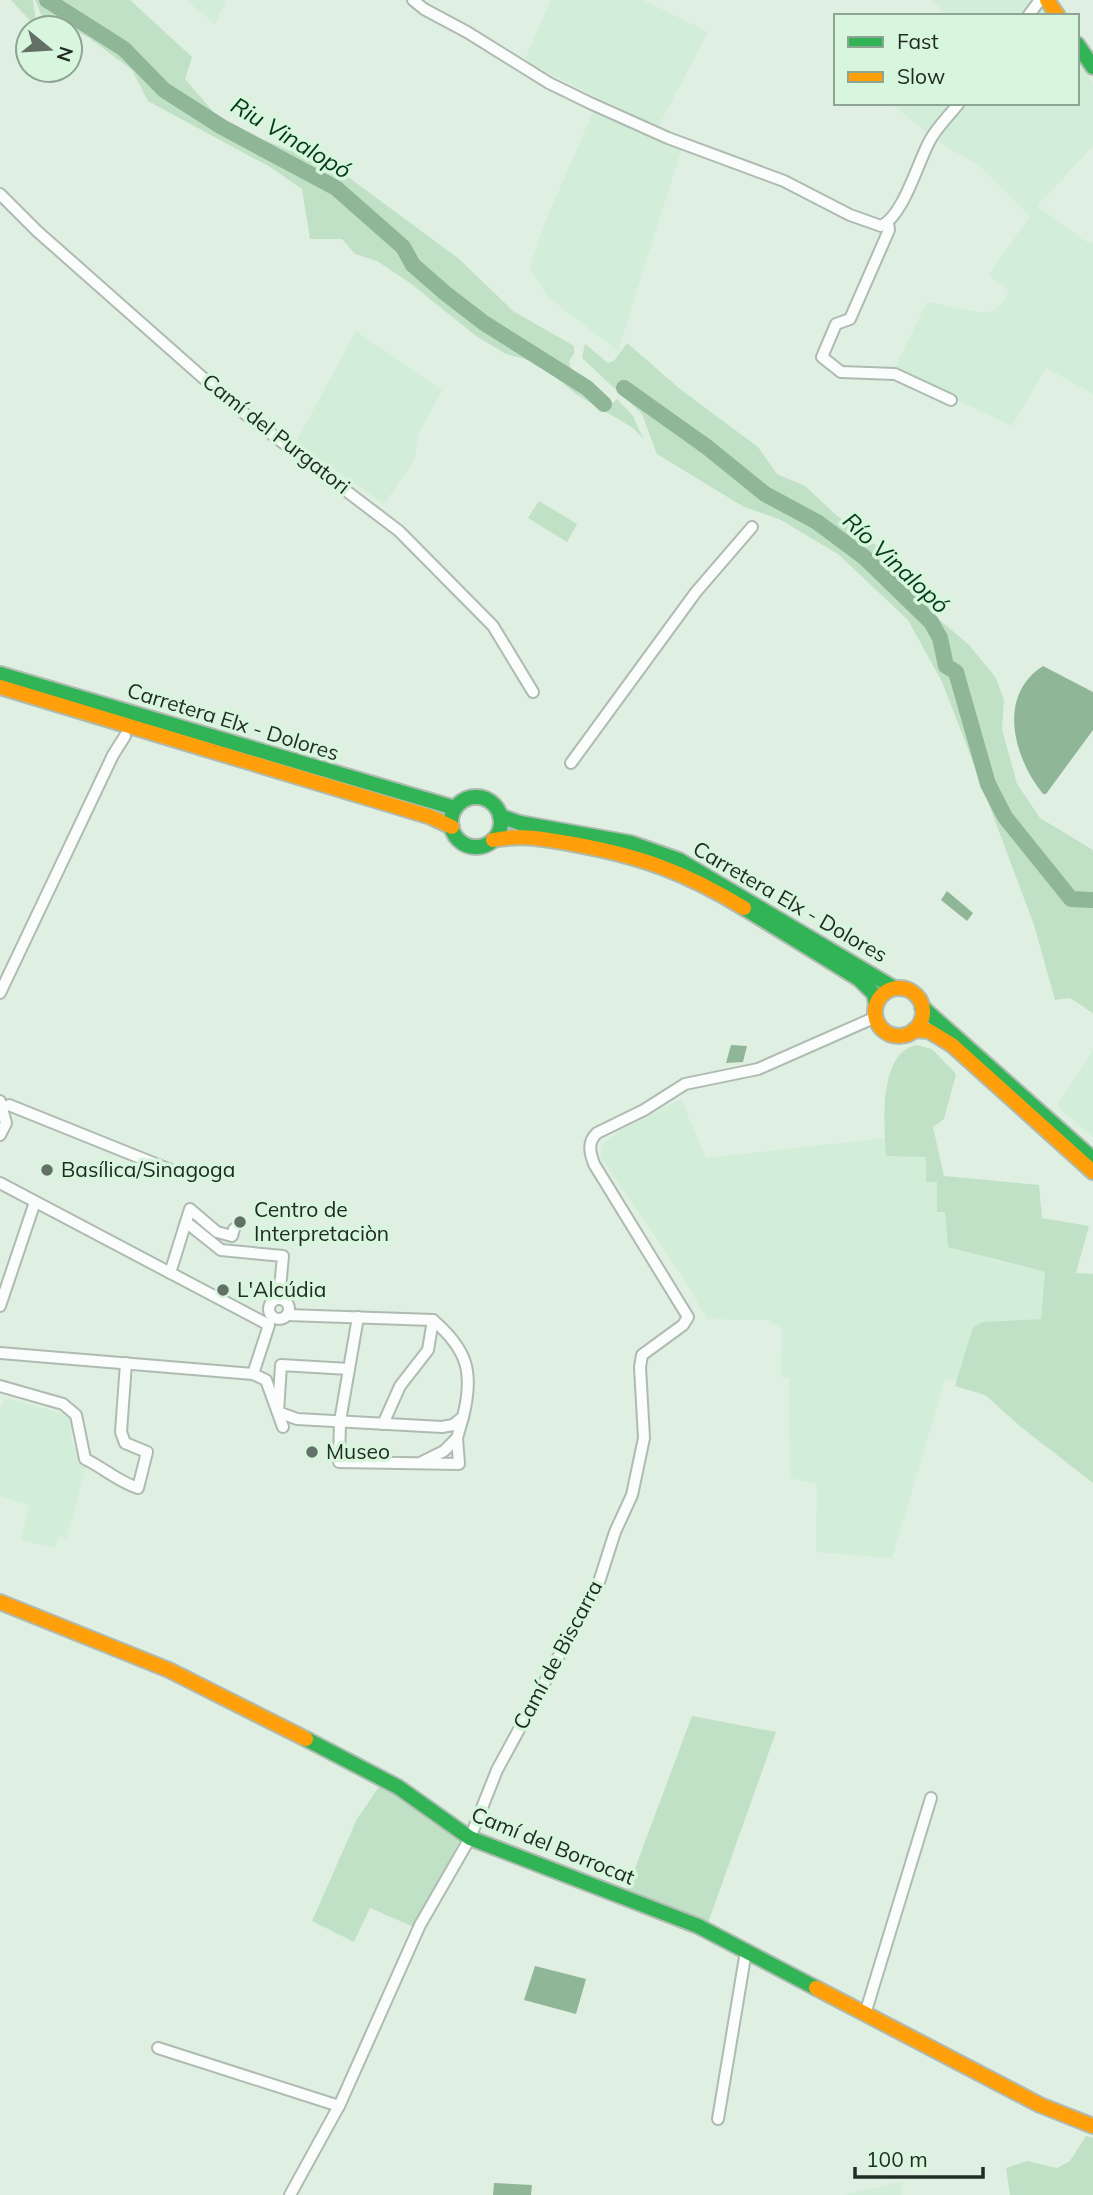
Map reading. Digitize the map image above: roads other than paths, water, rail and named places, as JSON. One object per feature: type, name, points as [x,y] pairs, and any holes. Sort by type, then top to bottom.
[{"type":"main road","points":[[1079,47],[1093,67]]},
{"type":"main road","name":"Carretera Elx - Dolores","points":[[0,674],[455,808]]},
{"type":"main road","name":"Carretera Elx - Dolores","points":[[0,687],[431,817],[452,827]]},
{"type":"main road","points":[[480,797],[492,803],[500,816],[500,826],[493,840],[483,845],[470,846],[458,839],[452,827],[455,808],[465,799],[480,797]]},
{"type":"main road","name":"Carretera Elx - Dolores","points":[[500,816],[520,823],[631,843],[679,860],[734,890],[894,988]]},
{"type":"main road","name":"Carretera Elx - Dolores","points":[[493,840],[519,835],[614,851],[655,862],[716,891],[859,979],[874,994],[876,1011]]},
{"type":"main road","points":[[1093,1159],[922,1007],[915,994],[894,988],[883,994],[876,1011],[883,1029],[894,1035],[914,1030],[929,1031],[952,1045],[1093,1172]]},
{"type":"main road","points":[[914,1030],[922,1017],[922,1007]]},
{"type":"main road","name":"Camí del Borrocat","points":[[0,1602],[169,1670],[398,1787],[470,1838],[698,1926],[1040,2105],[1093,2126]]},
{"type":"street","points":[[413,0],[518,66],[590,103],[668,138],[784,181],[868,223],[881,226],[888,223]]},
{"type":"street","points":[[951,400],[895,374],[841,372],[822,357],[836,324],[849,320],[889,230],[888,223],[930,140],[957,105]]},
{"type":"street","name":"Camí del Purgatori","points":[[0,194],[236,407],[346,488],[408,539],[493,626],[533,692]]},
{"type":"street","points":[[571,763],[696,592],[752,527]]},
{"type":"street","points":[[0,993],[113,755],[125,736]]},
{"type":"street","name":"Camí de Biscarra","points":[[290,2195],[339,2106],[420,1925],[470,1838],[498,1770],[599,1582],[615,1532],[632,1495],[644,1438],[640,1367],[642,1355],[682,1325],[688,1317],[594,1164],[590,1151],[592,1139],[597,1133],[645,1110],[685,1084],[758,1069],[876,1011]]},
{"type":"street","points":[[0,1135],[6,1123],[4,1103],[173,1171]]},
{"type":"street","points":[[0,1183],[170,1273],[271,1321],[288,1315],[358,1317],[433,1320],[450,1334],[463,1354],[470,1376],[457,1438],[459,1464],[339,1462],[340,1421],[358,1317]]},
{"type":"street","points":[[0,1306],[35,1202]]},
{"type":"street","points":[[170,1273],[190,1209],[216,1232],[232,1236],[234,1229]]},
{"type":"street","points":[[186,1222],[221,1250],[283,1256],[279,1299],[269,1307],[271,1321],[253,1374]]},
{"type":"street","points":[[279,1299],[288,1303],[288,1315]]},
{"type":"street","points":[[383,1424],[400,1386],[428,1350],[433,1320]]},
{"type":"street","points":[[0,1353],[253,1374],[266,1380],[283,1427]]},
{"type":"street","points":[[0,1386],[63,1404],[76,1415],[85,1459],[101,1466],[116,1481],[138,1488],[147,1452],[125,1443],[121,1432],[126,1363]]},
{"type":"street","points":[[278,1412],[281,1364],[349,1369]]},
{"type":"street","points":[[278,1412],[297,1419],[442,1427],[453,1425],[463,1418]]},
{"type":"street","points":[[417,1464],[444,1451],[457,1438]]},
{"type":"street","points":[[865,2014],[931,1798]]},
{"type":"street","points":[[718,2119],[746,1951]]},
{"type":"street","points":[[158,2048],[339,2106]]},
{"type":"waterway","name":"Riu Vinalopó","points":[[47,0],[124,49],[164,90],[222,127],[336,188],[403,247],[413,265],[445,293],[484,323],[587,388],[604,404]]},
{"type":"waterway","name":"Río Vinalopó","points":[[624,388],[707,447],[765,494],[817,522],[864,557],[931,622],[940,638],[946,666],[956,672],[988,784],[1005,817],[1071,899],[1093,900]]},
{"type":"place","name":"Basílica/Sinagoga","points":[[47,1170]]},
{"type":"place","name":"Centro de Interpretaciòn","points":[[240,1222]]},
{"type":"place","name":"L'Alcúdia","points":[[223,1290]]},
{"type":"place","name":"Museo","points":[[312,1452]]}]
